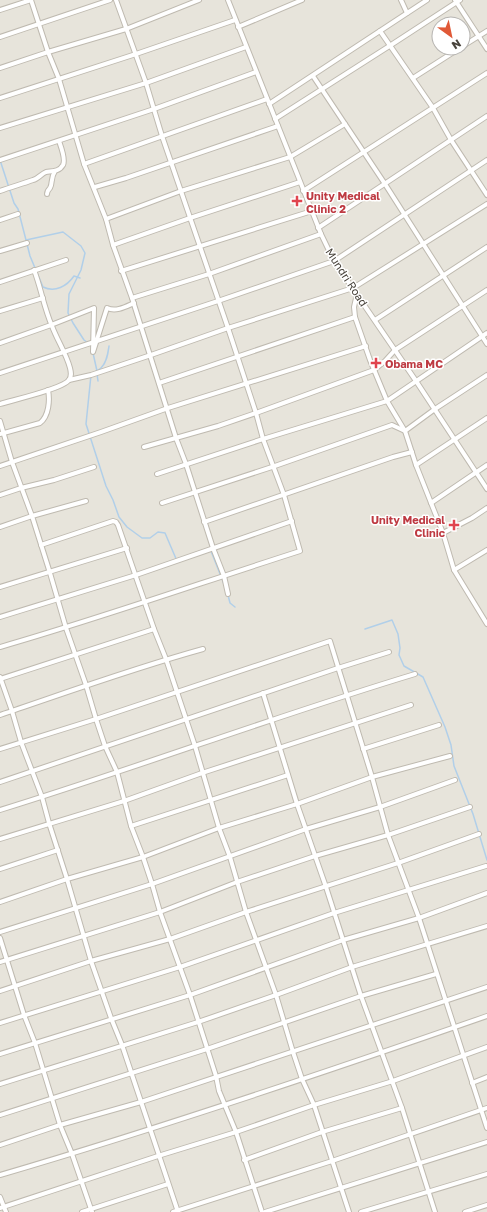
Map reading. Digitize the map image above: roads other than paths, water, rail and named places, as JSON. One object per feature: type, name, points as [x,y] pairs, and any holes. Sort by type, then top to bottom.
[{"type":"street","points":[[0,10],[31,0],[48,52],[59,79],[84,164],[106,218],[112,245],[134,303],[168,408],[176,438],[224,576],[228,594]]},
{"type":"street","points":[[0,37],[110,0]]},
{"type":"street","points":[[0,647],[66,628],[300,551],[284,495],[272,467],[228,328],[162,136],[146,83],[116,0]]},
{"type":"street","points":[[0,68],[126,29],[199,0]]},
{"type":"street","name":"Mundri Road","points":[[228,0],[318,228],[334,261],[435,409],[487,489]]},
{"type":"street","points":[[238,27],[302,0]]},
{"type":"street","points":[[401,0],[407,13]]},
{"type":"street","points":[[269,104],[427,0]]},
{"type":"street","points":[[275,119],[457,1],[487,49]]},
{"type":"street","points":[[0,98],[235,20]]},
{"type":"street","points":[[380,31],[433,108],[451,140],[487,195]]},
{"type":"street","points":[[471,41],[487,31]]},
{"type":"street","points":[[0,128],[146,83],[246,47]]},
{"type":"street","points":[[413,78],[447,56]]},
{"type":"street","points":[[0,160],[154,109],[256,72]]},
{"type":"street","points":[[304,191],[487,73]]},
{"type":"street","points":[[313,76],[385,184],[442,276],[487,344]]},
{"type":"street","points":[[84,164],[267,99]]},
{"type":"street","points":[[318,228],[487,116]]},
{"type":"street","points":[[106,218],[181,191],[290,157],[345,124]]},
{"type":"street","points":[[94,187],[172,163],[278,126]]},
{"type":"street","points":[[47,194],[51,186],[51,177],[64,162],[59,141]]},
{"type":"street","points":[[0,373],[334,261],[487,160]]},
{"type":"street","points":[[0,191],[35,180],[46,172],[55,171]]},
{"type":"street","points":[[112,245],[300,182]]},
{"type":"street","points":[[0,404],[48,390],[64,384],[69,380],[90,375],[228,328],[353,288],[487,204]]},
{"type":"street","points":[[121,271],[312,211]]},
{"type":"street","points":[[0,220],[18,214]]},
{"type":"street","points":[[132,298],[209,274],[321,234]]},
{"type":"street","points":[[0,251],[26,243]]},
{"type":"street","points":[[375,320],[487,247]]},
{"type":"street","points":[[0,282],[66,260]]},
{"type":"street","points":[[34,270],[51,325],[64,352],[70,370],[69,380]]},
{"type":"street","points":[[144,447],[256,413],[374,370],[395,350],[487,290]]},
{"type":"street","points":[[357,294],[354,307],[355,317],[374,370],[387,401],[405,431],[454,570],[487,624]]},
{"type":"street","points":[[0,311],[43,298]]},
{"type":"street","points":[[0,343],[94,308],[93,352],[107,308],[117,310],[134,303]]},
{"type":"street","points":[[159,383],[355,317]]},
{"type":"street","points":[[157,474],[263,439],[387,401],[487,333]]},
{"type":"street","points":[[0,466],[168,408],[366,346]]},
{"type":"street","points":[[405,431],[435,409],[487,375]]},
{"type":"street","points":[[2,433],[40,423],[46,416],[49,398],[48,390]]},
{"type":"street","points":[[416,465],[487,418]]},
{"type":"street","points":[[0,421],[2,433],[32,516],[66,628],[96,719],[117,772],[131,826],[190,994],[216,1076],[218,1088],[236,1132],[244,1160],[263,1212],[487,1142]]},
{"type":"street","points":[[162,503],[272,467],[392,425],[405,431]]},
{"type":"street","points":[[204,522],[412,452]]},
{"type":"street","points":[[431,503],[487,465]]},
{"type":"street","points":[[0,495],[94,467]]},
{"type":"street","points":[[0,527],[32,516],[86,502]]},
{"type":"street","points":[[442,533],[472,518],[487,508]]},
{"type":"street","points":[[41,545],[113,521],[118,525],[166,659],[195,746],[210,800],[230,857],[246,912],[276,995],[302,1079],[314,1105],[349,1212]]},
{"type":"street","points":[[0,617],[136,575],[292,521]]},
{"type":"street","points":[[0,587],[50,573],[127,548]]},
{"type":"street","points":[[454,570],[487,550]]},
{"type":"street","points":[[154,629],[0,678],[21,742],[42,797],[91,961],[122,1045],[176,1212],[487,1108]]},
{"type":"street","points":[[0,749],[96,719],[330,640],[388,835],[418,918],[487,1128]]},
{"type":"street","points":[[0,715],[86,685],[166,659],[203,649]]},
{"type":"street","points":[[0,782],[262,693],[389,652]]},
{"type":"street","points":[[0,810],[347,695],[415,674]]},
{"type":"street","points":[[262,693],[297,804],[326,887],[361,996],[411,1134],[435,1212]]},
{"type":"street","points":[[0,839],[124,801],[202,773],[411,706]]},
{"type":"street","points":[[363,750],[439,725]]},
{"type":"street","points":[[0,902],[67,878],[143,857],[219,828],[297,804],[372,777],[450,756]]},
{"type":"street","points":[[131,826],[288,775]]},
{"type":"street","points":[[0,932],[152,884],[306,829],[380,807],[455,780]]},
{"type":"street","points":[[0,962],[160,912],[237,882],[315,856],[388,835],[470,807]]},
{"type":"street","points":[[0,991],[91,961],[170,939],[246,912],[398,863],[479,834]]},
{"type":"street","points":[[0,868],[58,850]]},
{"type":"street","points":[[0,1023],[180,967],[334,913],[486,866]]},
{"type":"street","points":[[0,1054],[190,994],[343,940],[418,918],[487,893]]},
{"type":"street","points":[[0,1084],[198,1022],[352,967],[487,926]]},
{"type":"street","points":[[0,938],[24,1015],[35,1043],[60,1125],[82,1181],[91,1211]]},
{"type":"street","points":[[0,1115],[207,1049],[361,996],[436,974]]},
{"type":"street","points":[[0,1145],[60,1125],[141,1102],[487,987]]},
{"type":"street","points":[[0,1175],[225,1106],[487,1016]]},
{"type":"street","points":[[2,1207],[236,1132],[314,1105],[393,1081],[487,1047]]},
{"type":"street","points":[[472,1083],[487,1077]]},
{"type":"street","points":[[244,1160],[322,1132],[402,1108]]},
{"type":"street","points":[[361,1212],[487,1174]]},
{"type":"street","points":[[82,1212],[91,1211],[168,1184]]},
{"type":"street","points":[[0,1197],[2,1207],[6,1212]]},
{"type":"street","points":[[465,1212],[487,1205]]},
{"type":"waterway","points":[[0,160],[14,203],[18,209],[26,240]]},
{"type":"waterway","points":[[26,240],[63,232],[81,246],[85,253],[81,270],[69,294],[68,313],[84,340],[91,345],[91,347]]},
{"type":"waterway","points":[[27,244],[30,256],[43,287],[47,289],[56,289],[68,283],[74,276],[80,278]]},
{"type":"waterway","points":[[93,373],[100,369],[105,363],[109,346]]},
{"type":"waterway","points":[[93,353],[97,371]]},
{"type":"waterway","points":[[97,374],[98,381]]},
{"type":"waterway","points":[[91,375],[86,424],[106,486],[119,517],[127,527],[142,538],[150,538],[158,532],[165,533],[177,561]]},
{"type":"waterway","points":[[211,551],[224,584]]},
{"type":"waterway","points":[[228,595],[230,603],[235,607]]},
{"type":"waterway","points":[[365,629],[392,620],[398,634],[400,648],[399,655],[404,666],[423,677],[445,727],[451,745],[454,766],[473,814],[487,860]]},
{"type":"place","name":"Unity Medical Clinic 2","points":[[297,201]]},
{"type":"place","name":"Obama MC","points":[[376,363]]},
{"type":"place","name":"Unity Medical Clinic","points":[[454,525]]}]
